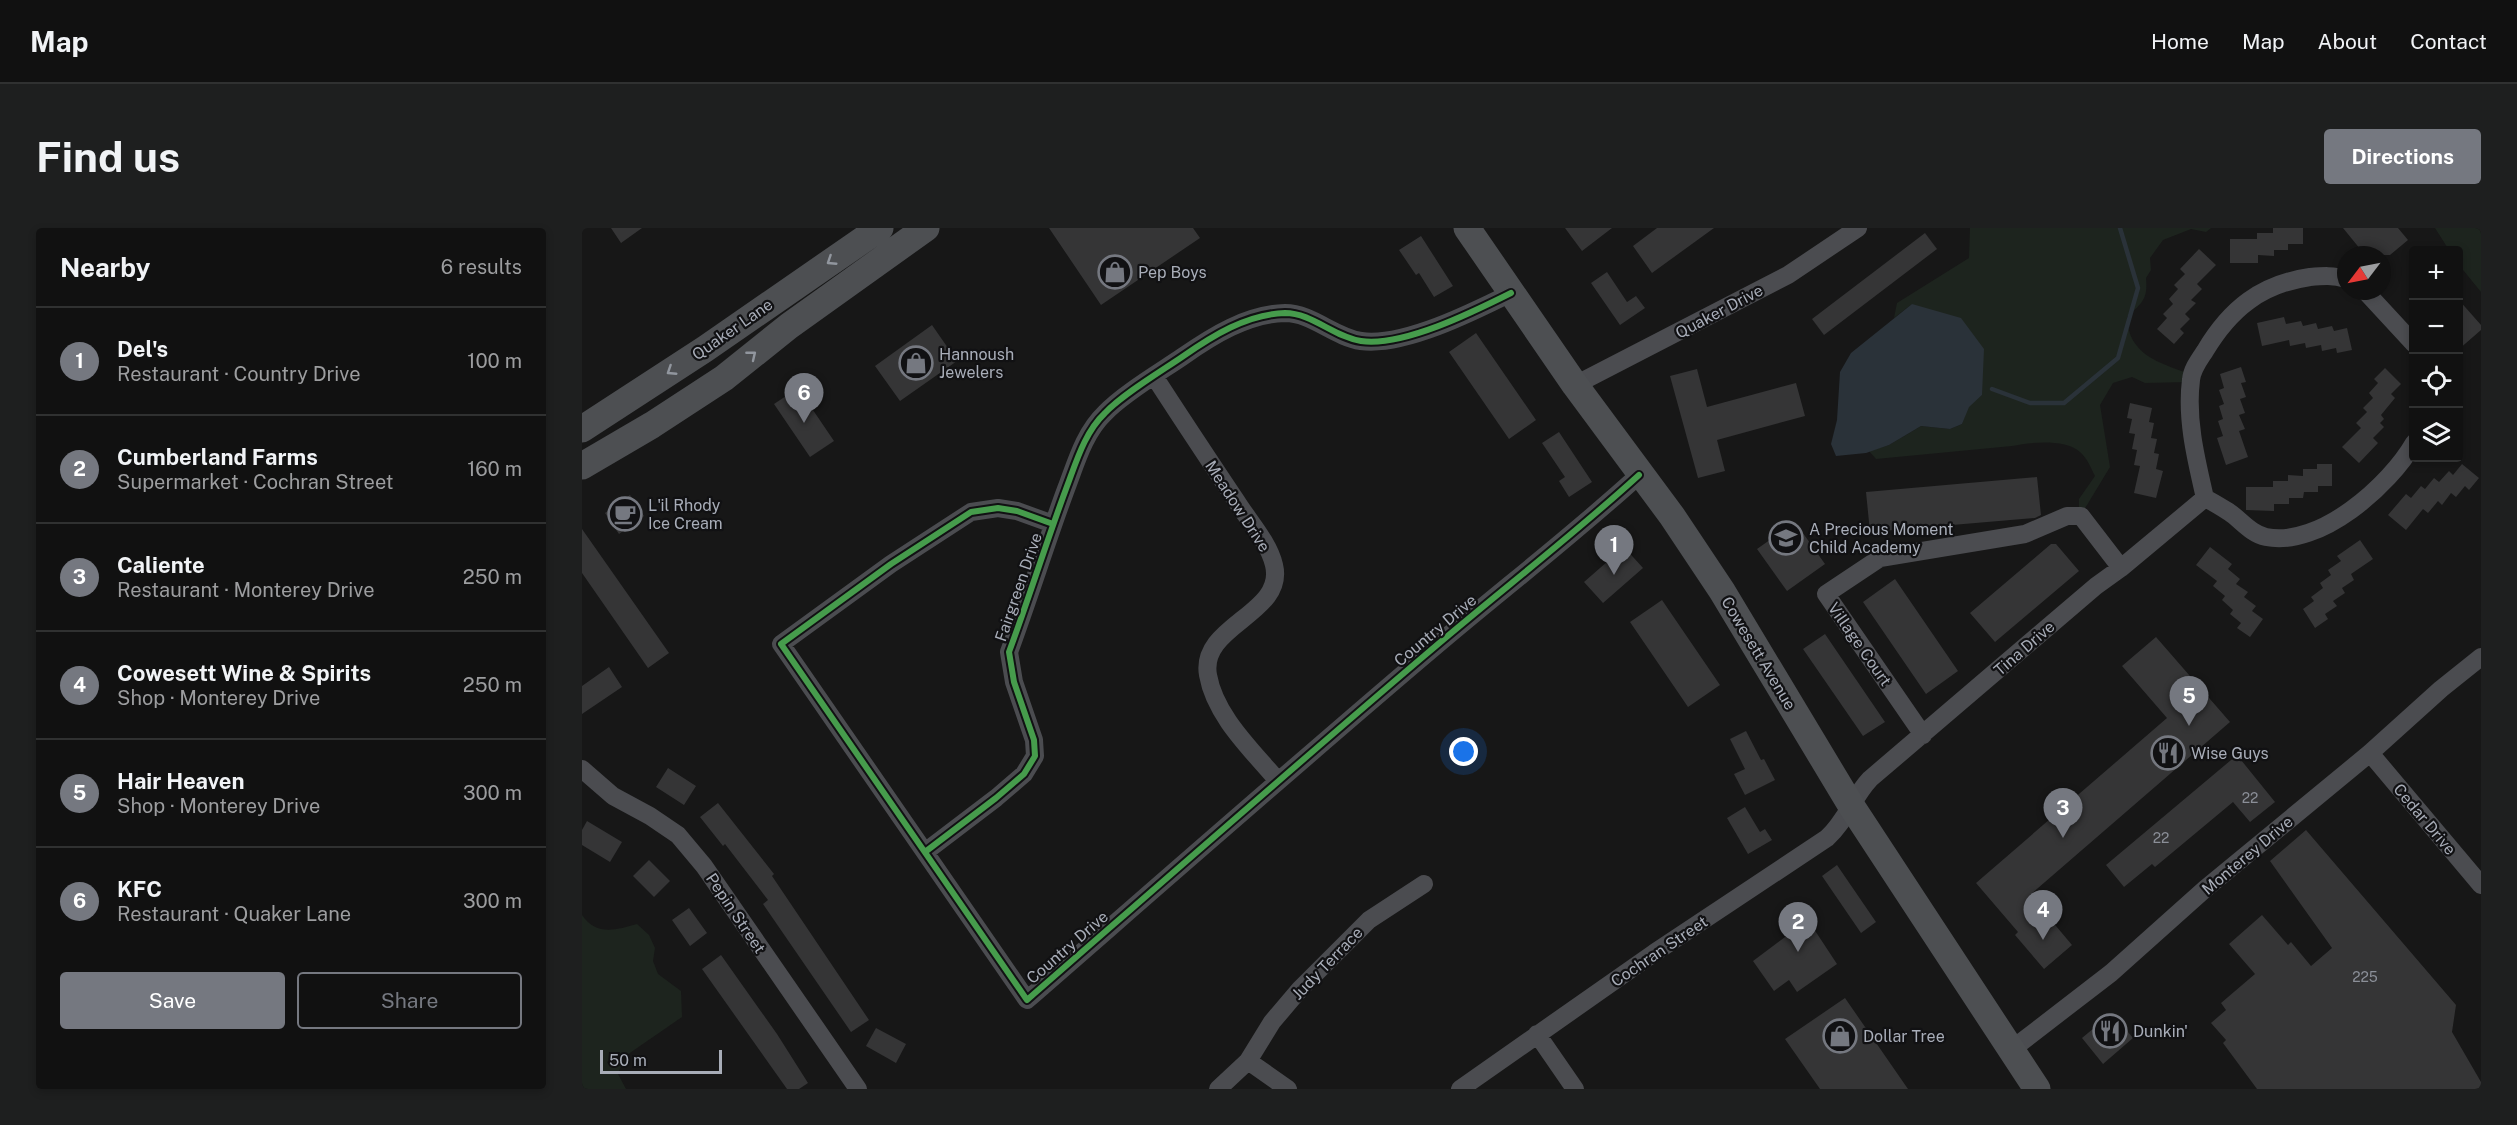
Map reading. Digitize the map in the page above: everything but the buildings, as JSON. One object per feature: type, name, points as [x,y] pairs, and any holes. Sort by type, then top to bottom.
[{"type":"main road","name":"Quaker Lane","points":[[582,429],[705,349],[880,228]]},
{"type":"main road","name":"Quaker Lane","points":[[582,466],[652,425],[724,378],[789,326],[926,228]]},
{"type":"main road","name":"Cowesett Avenue","points":[[1467,228],[1510,293],[1639,475],[1672,516],[1722,591],[1852,807],[2036,1088]]},
{"type":"main road","points":[[705,349],[724,378]]},
{"type":"street","name":"Quaker Drive","points":[[1575,385],[1788,274],[1858,228]]},
{"type":"street","points":[[2337,277],[2323,275],[2277,284],[2250,298],[2225,322],[2208,345],[2191,378],[2189,410],[2205,498],[2229,512],[2254,532],[2267,537],[2304,534],[2331,523],[2364,500],[2403,462],[2409,452]]},
{"type":"street","name":"Fairgreen Drive","points":[[925,852],[1024,774],[1035,756],[1034,740],[1014,682],[1009,652],[1083,446],[1105,412],[1205,341],[1237,324],[1263,315],[1287,313],[1309,319],[1339,335],[1361,341],[1389,340],[1431,328],[1510,293]]},
{"type":"street","points":[[2373,300],[2409,339]]},
{"type":"street","name":"Meadow Drive","points":[[1154,376],[1254,528],[1274,565],[1275,577],[1264,600],[1214,644],[1207,659],[1208,675],[1216,699],[1233,727],[1278,781]]},
{"type":"street","name":"Quaker Lane","points":[[582,481],[652,425]]},
{"type":"street","name":"Country Drive","points":[[1053,525],[1017,511],[998,508],[970,512],[891,564],[781,644],[1027,1000],[1427,653],[1594,516],[1639,475]]},
{"type":"street","name":"Tina Drive","points":[[1852,807],[1870,780],[2096,586],[2205,498]]},
{"type":"street","name":"Village Court","points":[[1923,735],[1826,594],[1880,558],[2025,534],[2067,516],[2081,516],[2121,567]]},
{"type":"street","name":"Monterey Drive","points":[[2011,1050],[2111,973],[2205,889],[2370,753],[2441,689],[2481,657]]},
{"type":"street","name":"Cedar Drive","points":[[2370,753],[2481,885]]},
{"type":"street","name":"Pepin Street","points":[[582,769],[613,796],[650,816],[678,836],[704,866],[858,1089]]},
{"type":"street","name":"Cochran Street","points":[[1460,1089],[1537,1034],[1827,838],[1843,822],[1852,807]]},
{"type":"street","name":"Judy Terrace","points":[[1218,1089],[1248,1061],[1272,1023],[1299,989],[1369,920],[1424,884]]},
{"type":"street","points":[[1537,1034],[1575,1089]]},
{"type":"street","points":[[1248,1061],[1288,1089]]},
{"type":"shaded area","points":[[1970,228],[2211,228],[2206,232],[2191,229],[2163,240],[2150,258],[2151,270],[2146,278],[2145,296],[2127,317],[2129,330],[2139,349],[2157,361],[2190,374],[2189,382],[2145,383],[2132,377],[2113,383],[2100,405],[2110,467],[2081,515],[2079,515],[2079,499],[2095,476],[2082,454],[2066,445],[2028,443],[1876,459],[1869,451],[1889,445],[1921,426],[1950,429],[1962,424],[1968,407],[1982,395],[1912,304],[1894,318],[1897,303],[1969,258]]},
{"type":"shaded area","points":[[2435,228],[2481,228],[2481,292],[2463,270],[2463,246],[2446,246]]},
{"type":"shaded area","points":[[1912,304],[1961,318],[1984,349],[1982,395],[1969,407],[1962,424],[1950,429],[1921,426],[1889,445],[1866,453],[1836,456],[1831,444],[1837,420],[1840,372],[1851,353]]},
{"type":"shaded area","points":[[582,915],[588,922],[600,929],[622,928],[637,924],[649,935],[655,948],[653,961],[658,974],[681,991],[682,1017],[624,1057],[618,1074],[626,1089],[582,1089]]},
{"type":"waterway","points":[[1992,389],[2030,403],[2064,403],[2118,358],[2138,288],[2120,228]]},
{"type":"cycle path","points":[[925,852],[1024,774],[1035,756],[1034,740],[1014,682],[1009,652],[1081,449],[1091,430],[1113,406],[1205,341],[1257,317],[1271,314],[1295,314],[1351,339],[1378,341],[1397,339],[1438,326],[1511,293]]},
{"type":"cycle path","points":[[1053,524],[1017,511],[998,508],[971,512],[891,564],[781,644],[1027,1000],[1374,699],[1639,475]]},
{"type":"place","name":"Pep Boys","points":[[1115,272]]},
{"type":"place","name":"Hannoush Jewelers","points":[[916,363]]},
{"type":"place","name":"KFC","points":[[804,423]]},
{"type":"place","name":"L'il Rhody Ice Cream","points":[[625,514]]},
{"type":"place","name":"A Precious Moment Child Academy","points":[[1786,538]]},
{"type":"place","name":"Del's","points":[[1614,575]]},
{"type":"place","name":"Hair Heaven","points":[[2189,726]]},
{"type":"place","name":"Wise Guys","points":[[2168,753]]},
{"type":"place","name":"Caliente","points":[[2063,838]]},
{"type":"place","name":"Cowesett Wine & Spirits","points":[[2043,940]]},
{"type":"place","name":"Cumberland Farms","points":[[1798,952]]},
{"type":"place","name":"Dunkin'","points":[[2110,1031]]},
{"type":"place","name":"Dollar Tree","points":[[1840,1036]]}]
